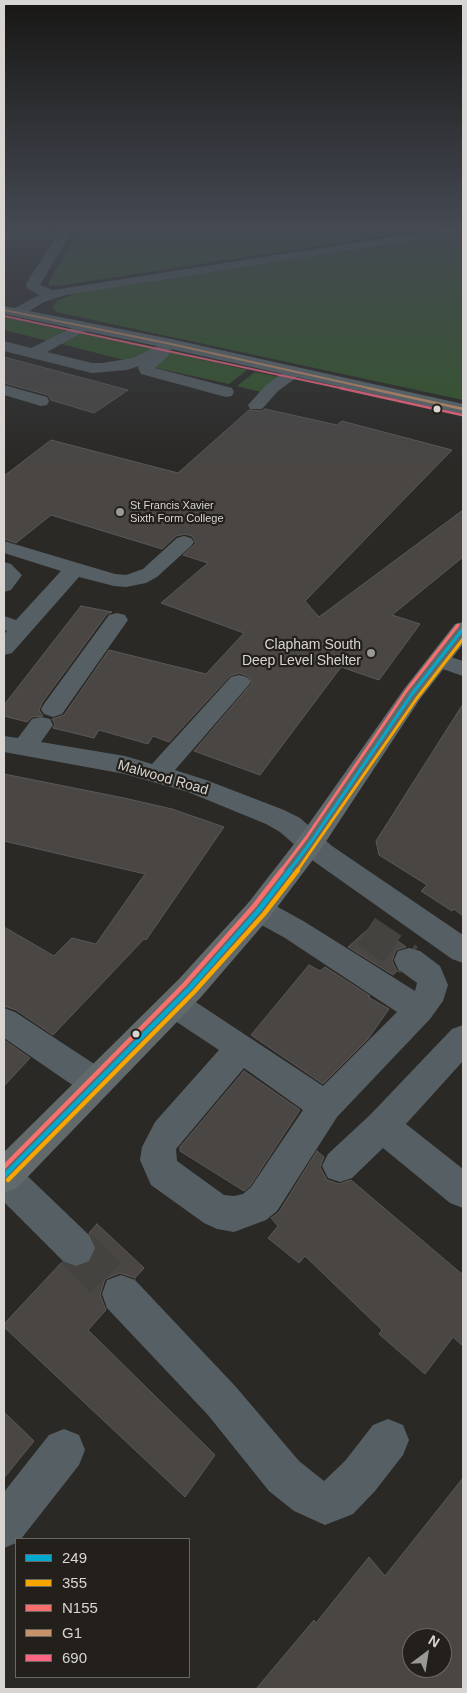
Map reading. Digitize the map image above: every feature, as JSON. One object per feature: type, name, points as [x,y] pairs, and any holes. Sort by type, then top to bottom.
[{"type":"highway","points":[[4,1177],[174,1004],[258,910],[311,842],[412,694],[463,629]]},
{"type":"main road","points":[[10,312],[171,344],[463,409]]},
{"type":"street","points":[[33,353],[82,327]]},
{"type":"street","points":[[4,346],[92,368],[113,368],[139,361],[171,344]]},
{"type":"street","points":[[171,344],[146,368],[147,371],[226,392]]},
{"type":"street","points":[[256,405],[272,388],[294,372]]},
{"type":"street","points":[[4,390],[41,401]]},
{"type":"street","points":[[4,547],[114,580],[139,579],[150,573],[184,542]]},
{"type":"street","points":[[4,568],[12,575],[4,586]]},
{"type":"street","points":[[4,648],[12,626],[74,569]]},
{"type":"street","points":[[14,745],[47,717],[117,620]]},
{"type":"street","points":[[439,660],[463,669]]},
{"type":"street","points":[[157,774],[239,682]]},
{"type":"street","name":"Malwood Road","points":[[14,745],[125,765],[197,786],[275,817],[290,824],[322,853],[463,951]]},
{"type":"street","points":[[258,910],[294,930],[419,1010]]},
{"type":"street","points":[[241,1048],[167,1133],[159,1147],[158,1160],[164,1173],[217,1211],[234,1214],[253,1208],[264,1199],[325,1106],[419,1010],[432,992],[433,984],[428,975],[409,960]]},
{"type":"street","points":[[174,1004],[325,1106]]},
{"type":"street","points":[[4,1021],[96,1083]]},
{"type":"street","points":[[340,1166],[382,1126],[463,1039]]},
{"type":"street","points":[[382,1126],[463,1191]]},
{"type":"street","points":[[4,1177],[76,1248]]},
{"type":"street","points":[[121,1294],[222,1401],[284,1476],[308,1496],[325,1503],[338,1499],[360,1476],[388,1440]]},
{"type":"street","points":[[4,1526],[64,1450]]},
{"type":"green space","points":[[53,308],[463,308],[463,400],[56,312]]},
{"type":"green space","points":[[4,317],[69,331],[48,341],[4,330]]},
{"type":"green space","points":[[79,333],[156,349],[128,361],[58,343]]},
{"type":"green space","points":[[168,352],[247,370],[229,384],[152,367]]},
{"type":"green space","points":[[255,372],[279,377],[261,392],[237,386]]},
{"type":"building","points":[[4,357],[128,390],[94,413],[51,400],[48,395],[4,383]]},
{"type":"building","points":[[265,409],[337,425],[342,421],[452,450],[305,601],[319,617],[463,510],[463,557],[392,615],[420,624],[379,680],[341,667],[260,775],[194,751],[252,683],[248,676],[239,673],[230,676],[169,742],[153,736],[148,744],[99,730],[94,738],[53,728],[55,724],[52,719],[64,715],[109,650],[206,674],[244,633],[161,603],[208,563],[183,555],[196,543],[192,536],[185,534],[176,536],[162,549],[51,515],[16,543],[4,539],[4,476],[51,440],[178,473],[249,410],[262,411]]},
{"type":"building","points":[[81,606],[112,612],[107,614],[42,703],[39,710],[43,716],[32,717],[27,722],[4,716],[4,705]]},
{"type":"building","points":[[463,704],[463,916],[421,891],[427,885],[379,855],[376,841]]},
{"type":"building","points":[[4,774],[172,809],[224,827],[146,940],[144,939],[53,1035],[16,1010],[4,1006],[4,927],[54,956],[72,938],[96,944],[145,874],[4,841]]},
{"type":"building","points":[[374,924],[406,947],[396,950],[392,961],[397,971],[393,975],[348,947]]},
{"type":"building","points":[[309,965],[320,971],[325,967],[389,1009],[368,1039],[323,1084],[251,1035]]},
{"type":"building","points":[[4,1040],[30,1058],[4,1086]]},
{"type":"building","points":[[244,1071],[300,1110],[250,1186],[244,1191],[180,1151],[180,1147]]},
{"type":"building","points":[[317,1151],[324,1157],[320,1167],[327,1180],[339,1184],[351,1180],[463,1275],[463,1346],[453,1337],[425,1374],[379,1334],[382,1330],[305,1256],[299,1263],[268,1238],[278,1226],[271,1218],[279,1212]]},
{"type":"building","points":[[97,1224],[144,1268],[135,1278],[120,1273],[105,1279],[100,1295],[106,1310],[88,1330],[215,1455],[185,1497],[4,1327],[4,1324],[62,1262],[77,1268],[91,1262],[97,1247],[89,1233]]},
{"type":"building","points":[[4,1412],[34,1441],[4,1478]]},
{"type":"building","points":[[463,1478],[463,1689],[256,1689],[314,1620],[316,1623],[369,1557],[385,1576]]},
{"type":"tunnel","points":[[366,931],[409,960]]},
{"type":"tunnel","points":[[76,1248],[121,1294]]},
{"type":"transit line","name":"G1","points":[[4,310],[171,344],[463,409]]},
{"type":"transit line","name":"690","points":[[4,316],[170,350],[462,415]]},
{"type":"transit line","name":"N155","points":[[4,1167],[185,984],[254,906],[306,838],[407,690],[458,625]]},
{"type":"transit line","name":"249","points":[[4,1176],[190,988],[259,910],[311,842],[412,694],[463,629]]},
{"type":"transit line","name":"355","points":[[8,1180],[194,992],[264,914],[316,846],[417,698],[463,639]]},
{"type":"place","name":"St Francis Xavier Sixth Form College","points":[[120,512]]},
{"type":"place","name":"Clapham South Deep Level Shelter","points":[[371,653]]}]
